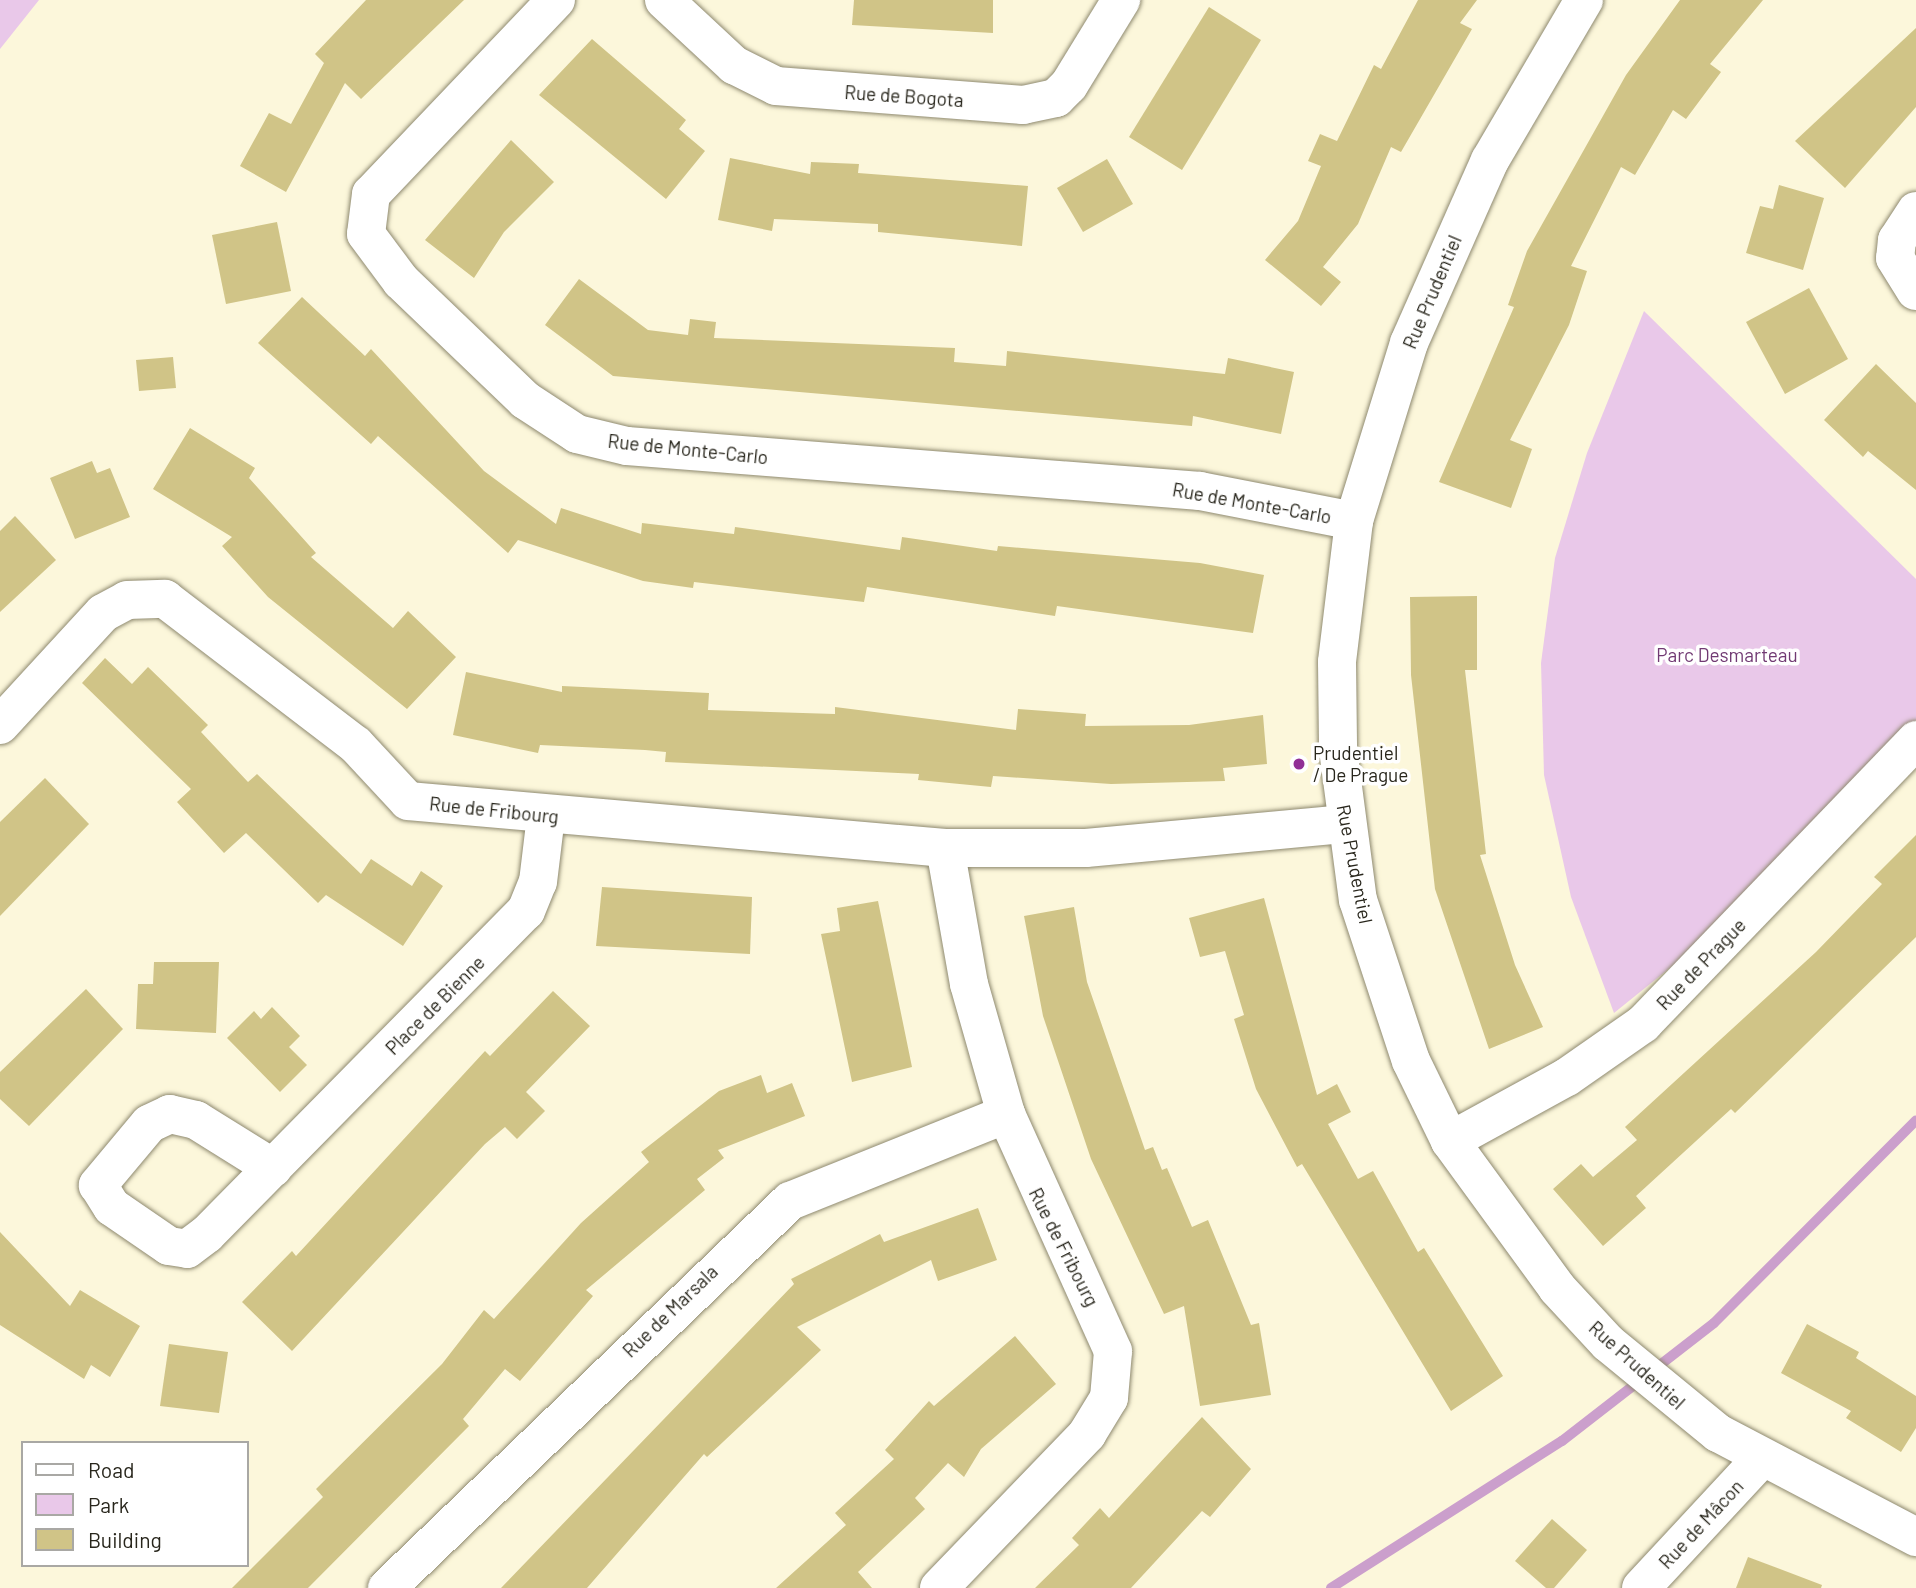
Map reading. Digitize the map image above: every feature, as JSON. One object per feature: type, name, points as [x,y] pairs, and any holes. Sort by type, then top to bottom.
[{"type":"street","name":"Rue de Monte-Carlo","points":[[556,0],[371,194],[366,234],[401,281],[525,400],[577,434],[627,446],[1200,491],[1354,521]]},
{"type":"street","name":"Rue de Bogota","points":[[664,0],[734,65],[776,86],[1023,105],[1056,98],[1069,85],[1121,0]]},
{"type":"street","name":"Rue Prudentiel","points":[[1584,0],[1490,160],[1409,343],[1354,521],[1337,662],[1343,824],[1382,979],[1410,1061],[1450,1141],[1499,1216],[1608,1343],[1760,1460],[1916,1536]]},
{"type":"street","points":[[1916,211],[1897,240],[1895,258],[1916,291]]},
{"type":"street","name":"Rue de Fribourg","points":[[0,725],[103,613],[127,600],[165,599],[356,745],[408,801],[545,816],[945,848],[1086,848],[1343,824]]},
{"type":"street","name":"Rue de Prague","points":[[1450,1141],[1567,1077],[1643,1024],[1916,740]]},
{"type":"street","name":"Place de Bienne","points":[[273,1168],[526,911],[538,882],[545,816]]},
{"type":"street","name":"Rue de Fribourg","points":[[939,1588],[1087,1434],[1109,1398],[1113,1351],[1006,1114],[969,984],[945,848]]},
{"type":"street","name":"Rue de Marsala","points":[[387,1588],[790,1201],[1006,1114]]},
{"type":"street","name":"Rue de Mâcon","points":[[1641,1588],[1760,1460]]},
{"type":"green space","points":[[0,0],[39,0],[0,49]]},
{"type":"green space","name":"Parc Desmarteau","points":[[1644,311],[1916,579],[1916,723],[1712,934],[1614,1013],[1571,897],[1544,775],[1541,663],[1555,558],[1587,453]]},
{"type":"building","points":[[366,0],[464,0],[361,99],[345,83],[286,192],[240,166],[269,113],[291,124],[324,63],[315,54]]},
{"type":"building","points":[[854,0],[993,0],[993,33],[852,25]]},
{"type":"building","points":[[1418,0],[1477,0],[1460,23],[1472,29],[1401,152],[1391,147],[1358,224],[1323,267],[1341,282],[1321,306],[1265,260],[1298,221],[1321,166],[1308,161],[1320,134],[1337,141],[1374,65],[1381,69]]},
{"type":"building","points":[[1680,0],[1763,0],[1710,64],[1721,72],[1686,119],[1673,110],[1635,175],[1621,167],[1571,266],[1587,271],[1569,325],[1510,440],[1532,449],[1511,508],[1439,482],[1514,307],[1508,305],[1527,251],[1626,75]]},
{"type":"building","points":[[1209,7],[1261,40],[1182,170],[1129,137]]},
{"type":"building","points":[[1916,28],[1916,107],[1845,188],[1795,141]]},
{"type":"building","points":[[592,39],[686,120],[679,129],[705,151],[666,199],[539,95]]},
{"type":"building","points":[[511,140],[554,182],[504,232],[474,278],[425,240]]},
{"type":"building","points":[[730,158],[810,174],[811,162],[859,164],[858,173],[1028,186],[1022,246],[878,232],[878,224],[774,219],[772,231],[718,220]]},
{"type":"building","points":[[1107,159],[1133,204],[1083,232],[1057,188]]},
{"type":"building","points":[[1779,185],[1824,198],[1803,270],[1746,253],[1760,206],[1773,209]]},
{"type":"building","points":[[277,222],[291,291],[226,304],[212,235]]},
{"type":"building","points":[[579,279],[648,330],[688,335],[690,319],[716,322],[714,338],[955,348],[954,362],[1006,366],[1007,351],[1225,374],[1228,358],[1294,372],[1281,434],[1193,416],[1192,426],[613,376],[545,325]]},
{"type":"building","points":[[1809,288],[1848,359],[1785,394],[1746,322]]},
{"type":"building","points":[[302,297],[365,356],[371,349],[484,471],[556,524],[561,508],[641,534],[642,523],[734,534],[735,527],[900,550],[902,537],[997,551],[998,546],[1200,563],[1264,575],[1253,633],[1057,606],[1055,616],[867,587],[864,602],[694,582],[693,588],[643,581],[518,540],[508,553],[378,436],[371,444],[258,343]]},
{"type":"building","points":[[173,357],[176,388],[139,391],[136,360]]},
{"type":"building","points":[[1876,364],[1916,403],[1916,490],[1868,451],[1863,457],[1824,420]]},
{"type":"building","points":[[190,428],[255,468],[249,478],[316,553],[311,557],[393,628],[408,611],[456,657],[407,709],[268,597],[222,546],[232,537],[153,489]]},
{"type":"building","points":[[92,461],[97,473],[110,468],[130,517],[75,539],[50,478]]},
{"type":"building","points":[[15,516],[56,560],[0,612],[0,531]]},
{"type":"building","points":[[1477,596],[1477,670],[1465,670],[1486,854],[1480,855],[1515,965],[1543,1027],[1489,1049],[1435,889],[1411,675],[1410,597]]},
{"type":"building","points":[[105,658],[132,684],[148,667],[208,725],[201,732],[248,782],[257,774],[361,874],[371,859],[412,886],[421,871],[443,886],[403,946],[326,895],[318,903],[246,833],[224,853],[177,802],[191,789],[82,683]]},
{"type":"building","points":[[466,672],[562,692],[562,686],[709,693],[708,710],[835,714],[835,707],[1016,730],[1018,709],[1086,714],[1085,726],[1189,725],[1263,715],[1267,764],[1223,768],[1225,781],[1111,784],[993,776],[991,787],[918,780],[919,774],[665,762],[666,752],[645,750],[540,745],[538,753],[453,735]]},
{"type":"building","points":[[45,778],[89,824],[0,916],[0,822]]},
{"type":"building","points":[[1916,835],[1916,937],[1735,1113],[1731,1109],[1636,1196],[1646,1208],[1603,1246],[1553,1189],[1581,1164],[1593,1177],[1637,1140],[1625,1127],[1816,952],[1882,884],[1874,877]]},
{"type":"building","points":[[602,887],[752,897],[750,954],[596,946]]},
{"type":"building","points":[[1264,898],[1317,1095],[1337,1084],[1351,1112],[1328,1124],[1358,1179],[1373,1171],[1418,1252],[1424,1248],[1503,1376],[1451,1411],[1302,1164],[1297,1167],[1256,1089],[1234,1019],[1244,1015],[1225,951],[1200,957],[1189,918]]},
{"type":"building","points":[[878,901],[912,1067],[852,1082],[821,934],[840,931],[837,908]]},
{"type":"building","points":[[1074,907],[1087,982],[1145,1150],[1153,1147],[1162,1170],[1167,1168],[1192,1227],[1208,1220],[1251,1325],[1259,1323],[1271,1395],[1200,1406],[1184,1306],[1164,1314],[1091,1159],[1043,1016],[1024,916]]},
{"type":"building","points":[[154,962],[219,962],[216,1033],[136,1029],[138,984],[153,984]]},
{"type":"building","points":[[86,989],[123,1029],[29,1126],[0,1099],[0,1072]]},
{"type":"building","points":[[553,991],[590,1026],[526,1092],[545,1111],[517,1139],[505,1127],[485,1144],[292,1351],[242,1302],[292,1251],[296,1256],[485,1051],[490,1056]]},
{"type":"building","points":[[272,1007],[300,1036],[289,1047],[307,1065],[280,1092],[227,1038],[254,1011],[261,1019]]},
{"type":"building","points":[[761,1075],[767,1093],[792,1083],[805,1116],[718,1150],[724,1158],[697,1179],[705,1190],[586,1290],[593,1296],[520,1381],[505,1369],[463,1419],[469,1426],[308,1588],[232,1588],[323,1497],[316,1489],[442,1364],[484,1310],[494,1319],[581,1223],[649,1162],[641,1152],[719,1091]]},
{"type":"building","points":[[978,1208],[997,1260],[938,1281],[931,1260],[797,1327],[821,1350],[707,1457],[704,1454],[587,1588],[501,1588],[794,1284],[791,1279],[880,1234],[884,1242]]},
{"type":"building","points":[[0,1232],[70,1306],[80,1290],[140,1326],[110,1377],[91,1365],[84,1379],[0,1325]]},
{"type":"building","points":[[1807,1324],[1859,1352],[1856,1358],[1916,1396],[1916,1428],[1901,1452],[1846,1418],[1851,1411],[1781,1373]]},
{"type":"building","points":[[1015,1336],[1056,1384],[981,1449],[964,1477],[948,1463],[915,1498],[925,1509],[858,1572],[872,1588],[776,1588],[846,1525],[835,1513],[894,1459],[885,1450],[929,1401],[934,1406]]},
{"type":"building","points":[[169,1344],[228,1352],[219,1413],[160,1406]]},
{"type":"building","points":[[1202,1417],[1251,1469],[1210,1517],[1202,1511],[1131,1588],[1035,1588],[1079,1545],[1072,1538],[1100,1508],[1109,1518]]},
{"type":"building","points":[[1552,1519],[1587,1550],[1554,1588],[1546,1588],[1515,1561]]},
{"type":"building","points":[[1748,1557],[1822,1585],[1821,1588],[1736,1588]]},
{"type":"waterway","points":[[1331,1588],[1562,1441],[1714,1323],[1916,1120]]},
{"type":"place","name":"Prudentiel / De Prague","points":[[1299,764]]}]
